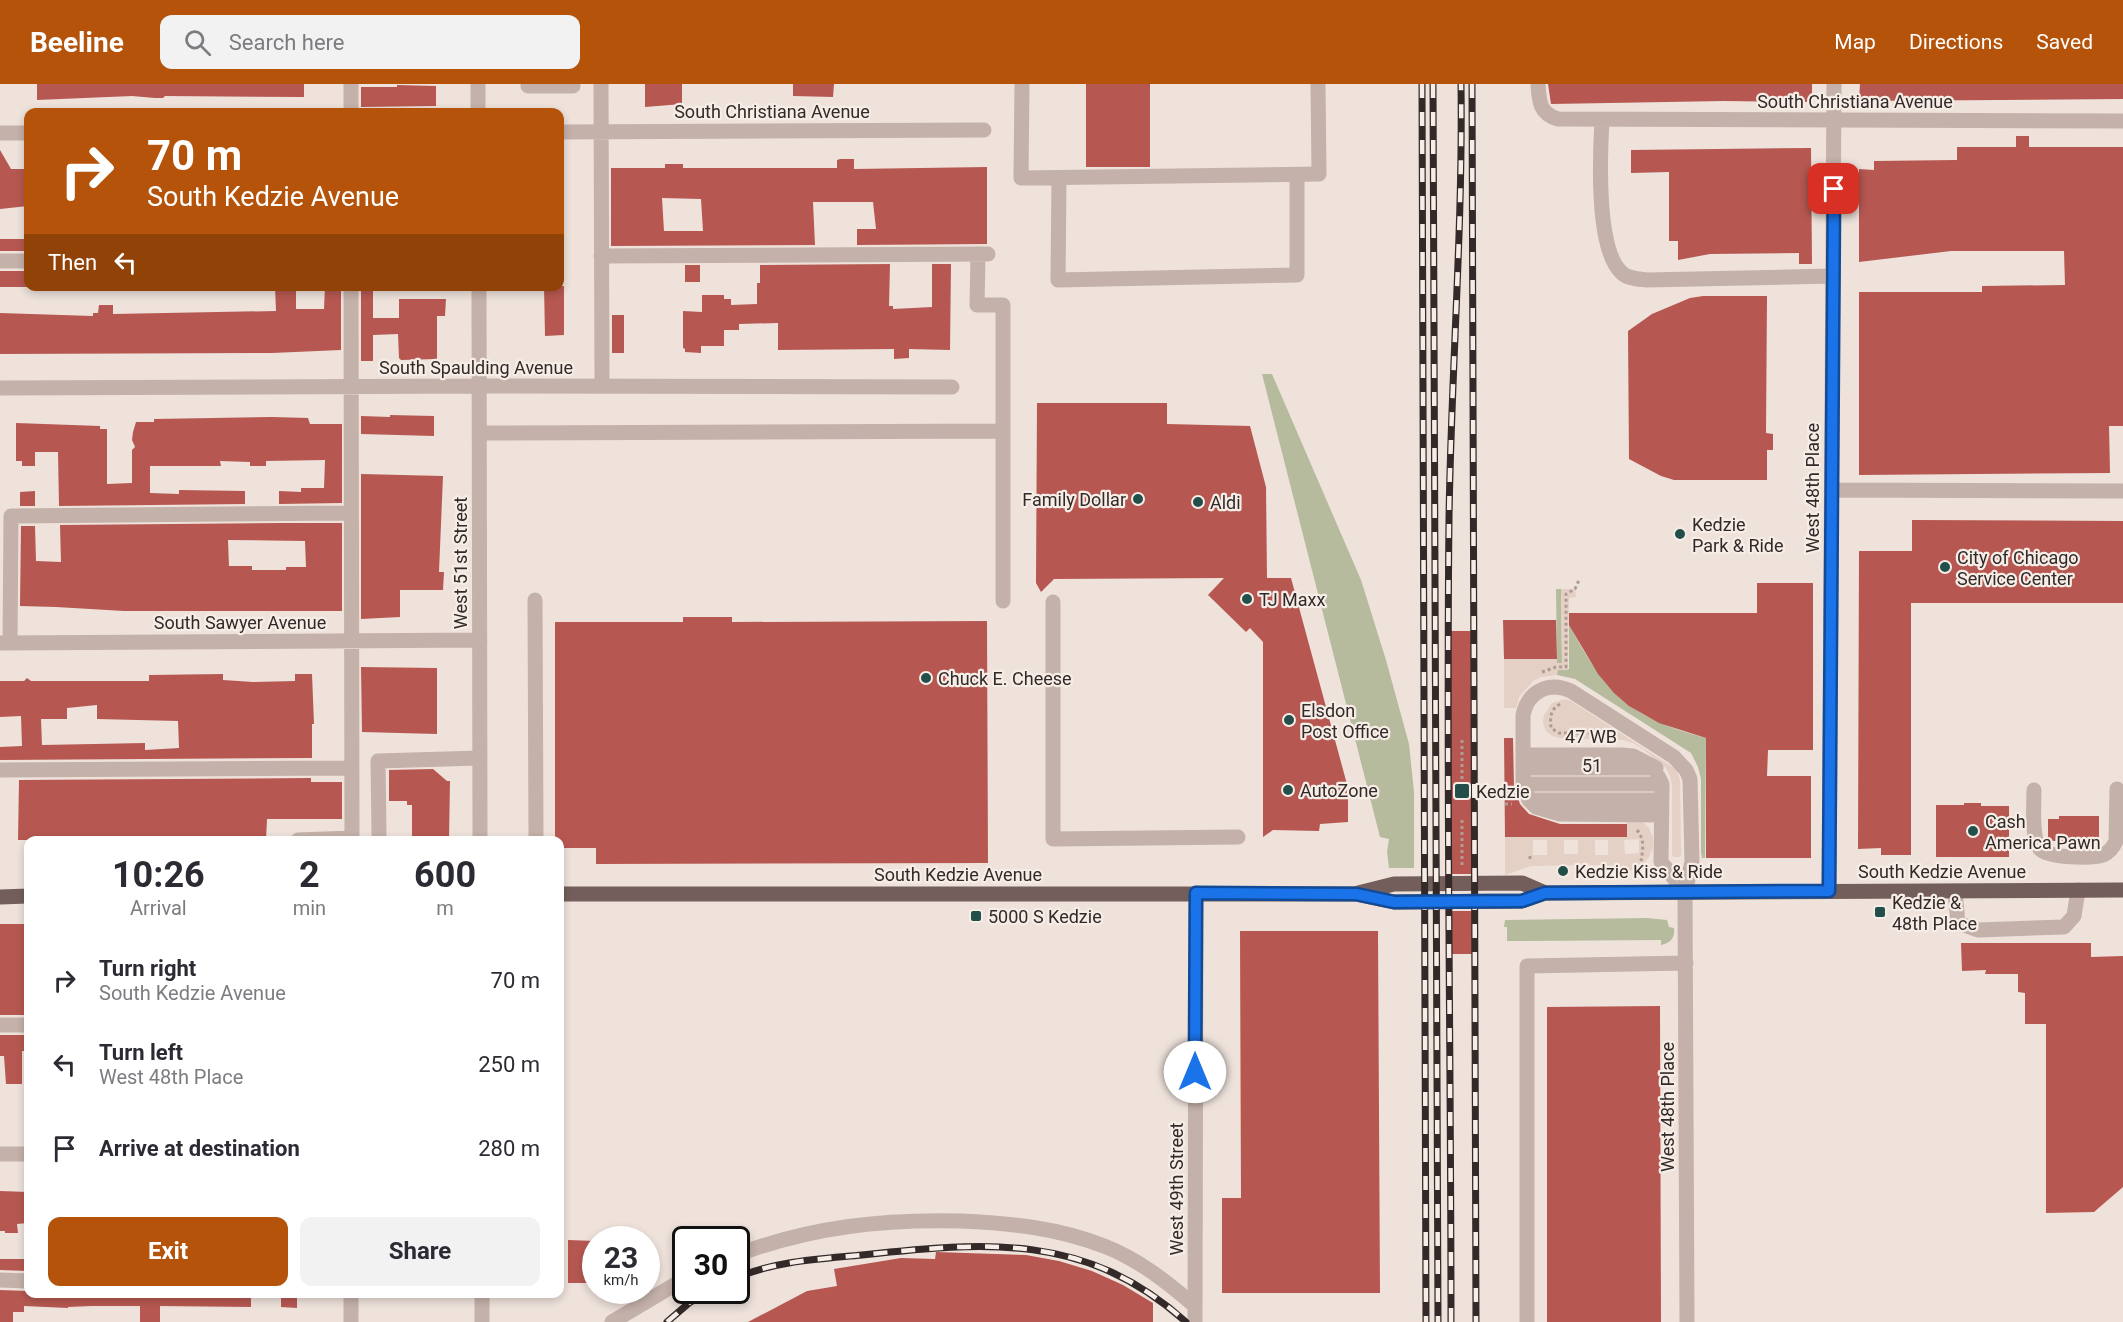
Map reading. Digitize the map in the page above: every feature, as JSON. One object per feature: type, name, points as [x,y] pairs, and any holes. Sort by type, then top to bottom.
[{"type":"main road","name":"South Kedzie Avenue","points":[[564,894],[1356,894],[1405,902],[1522,901],[1545,893],[2123,890]]},
{"type":"main road","points":[[0,897],[24,896]]},
{"type":"street","points":[[351,84],[351,108]]},
{"type":"street","points":[[478,84],[478,108]]},
{"type":"street","points":[[528,84],[528,86],[573,86],[573,84]]},
{"type":"street","points":[[601,84],[602,386]]},
{"type":"street","points":[[1022,84],[1021,178],[1318,174],[1318,84]]},
{"type":"street","name":"South Christiana Avenue","points":[[1538,84],[1542,109],[1548,116],[1558,120],[2123,121]]},
{"type":"street","name":"West 48th Place","points":[[1829,891],[1834,84]]},
{"type":"street","points":[[1594,121],[1605,237],[1613,261],[1625,276],[1647,280],[1833,276]]},
{"type":"street","name":"South Christiana Avenue","points":[[564,132],[984,130]]},
{"type":"street","points":[[0,133],[24,133]]},
{"type":"street","points":[[1059,178],[1058,280],[1297,275],[1297,175]]},
{"type":"street","points":[[602,256],[983,254],[978,305],[1003,305],[1003,601]]},
{"type":"street","points":[[0,261],[24,261]]},
{"type":"street","points":[[351,291],[352,836]]},
{"type":"street","name":"West 51st Street","points":[[479,291],[480,836]]},
{"type":"street","name":"South Spaulding Avenue","points":[[0,388],[952,387]]},
{"type":"street","points":[[479,433],[1003,431]]},
{"type":"street","points":[[1832,490],[2123,490]]},
{"type":"street","points":[[5,643],[11,516],[351,513]]},
{"type":"street","points":[[535,600],[536,836]]},
{"type":"street","points":[[1053,602],[1053,839],[1238,837]]},
{"type":"street","name":"South Sawyer Avenue","points":[[5,643],[480,640]]},
{"type":"street","name":"West 48th Place","points":[[1523,784],[1525,706],[1541,689],[1547,686],[1556,686],[1571,691],[1674,757],[1686,770],[1690,779],[1692,862],[1685,892],[1687,1322]]},
{"type":"street","name":"47 WB","points":[[1523,762],[1633,756],[1656,768],[1662,784]]},
{"type":"street","points":[[379,834],[378,761],[480,758]]},
{"type":"street","points":[[0,770],[352,768]]},
{"type":"street","points":[[1523,784],[1529,800],[1662,808]]},
{"type":"street","name":"51","points":[[1523,784],[1662,784]]},
{"type":"street","points":[[1662,784],[1661,862],[1685,892]]},
{"type":"street","points":[[2034,790],[2035,834],[2039,848],[2048,855],[2093,856],[2109,852],[2116,842],[2117,789]]},
{"type":"street","points":[[1955,891],[1958,923],[1978,930],[2064,927],[2074,916],[2078,890]]},
{"type":"street","name":"West 49th Street","points":[[1195,1322],[1196,893]]},
{"type":"street","points":[[1526,1321],[1527,966],[1686,963]]},
{"type":"street","points":[[0,1026],[24,1025]]},
{"type":"street","points":[[0,1154],[24,1154]]},
{"type":"street","points":[[750,1250],[798,1234],[866,1224],[930,1221],[1028,1226],[1068,1234],[1104,1246],[1136,1261],[1195,1306]]},
{"type":"street","points":[[0,1281],[24,1281]]},
{"type":"street","points":[[612,1322],[672,1286]]},
{"type":"street","points":[[351,1298],[351,1322]]},
{"type":"street","points":[[482,1298],[482,1322]]},
{"type":"path","points":[[1541,672],[1556,667],[1566,667],[1566,594],[1575,589],[1579,580]]},
{"type":"path","points":[[1462,740],[1462,788]]},
{"type":"path","points":[[1505,804],[1512,804]]},
{"type":"path","points":[[1462,820],[1462,865]]},
{"type":"path","points":[[1635,828],[1642,837],[1641,861]]},
{"type":"path","points":[[1530,856],[1530,862]]},
{"type":"green space","points":[[1262,374],[1272,374],[1361,580],[1386,660],[1409,744],[1414,792],[1414,868],[1389,868],[1387,852],[1389,839],[1380,837]]},
{"type":"green space","points":[[1556,589],[1561,589],[1562,664],[1557,663]]},
{"type":"green space","points":[[1569,624],[1595,669],[1622,700],[1657,721],[1706,738],[1705,858],[1702,858],[1701,853],[1701,779],[1691,753],[1575,679],[1557,675],[1557,670],[1569,669]]},
{"type":"green space","points":[[1647,918],[1667,920],[1669,927],[1674,928],[1672,939],[1661,945],[1661,940],[1507,941],[1507,927],[1504,927],[1505,920]]},
{"type":"shaded area","points":[[1561,589],[1575,589],[1576,597],[1569,598],[1568,670],[1558,670],[1557,675],[1541,677],[1533,681],[1519,697],[1516,708],[1504,708],[1504,659],[1557,659],[1557,663],[1562,663]]},
{"type":"shaded area","points":[[1565,699],[1677,770],[1680,780],[1681,855],[1679,857],[1672,855],[1672,786],[1666,768],[1633,743],[1622,740],[1552,736],[1546,731],[1543,723],[1544,715],[1552,703]]},
{"type":"shaded area","points":[[1627,819],[1643,822],[1653,837],[1653,848],[1649,857],[1642,865],[1632,870],[1613,873],[1602,865],[1531,866],[1505,875],[1505,837],[1627,837]],"holes":[[[1639,839],[1639,853],[1625,854],[1624,840]],[[1533,840],[1547,840],[1547,855],[1533,855]],[[1564,840],[1578,840],[1578,854],[1564,854]],[[1595,840],[1608,840],[1608,855],[1595,855]]]},
{"type":"building","points":[[37,84],[304,84],[304,97],[165,96],[155,98],[132,96],[37,100]]},
{"type":"building","points":[[645,84],[682,84],[682,104],[645,107]]},
{"type":"building","points":[[793,84],[834,84],[833,97],[793,96]]},
{"type":"building","points":[[1086,84],[1150,84],[1150,167],[1086,167]]},
{"type":"building","points":[[1548,84],[1812,84],[1812,102],[1551,104]]},
{"type":"building","points":[[1860,84],[2123,84],[2123,99],[1859,101]]},
{"type":"building","points":[[397,85],[436,86],[436,106],[361,107],[361,87],[397,87]]},
{"type":"building","points":[[2016,136],[2029,136],[2029,147],[2123,147],[2123,426],[2109,426],[2110,473],[1859,475],[1859,292],[1982,292],[1982,286],[2065,285],[2064,251],[1951,251],[1859,262],[1859,169],[1874,170],[1874,161],[1957,160],[1957,147],[2016,147]]},
{"type":"building","points":[[1811,148],[1812,264],[1799,264],[1799,253],[1710,254],[1678,260],[1678,241],[1669,241],[1669,172],[1631,173],[1631,150]]},
{"type":"building","points":[[0,150],[11,169],[24,169],[24,206],[0,209]]},
{"type":"building","points":[[854,159],[854,169],[987,167],[987,244],[857,245],[857,229],[876,229],[873,202],[813,202],[815,245],[611,246],[611,168],[665,168],[665,164],[683,164],[683,168],[837,168],[837,160]],"holes":[[[662,198],[701,199],[703,231],[664,231]]]},
{"type":"building","points":[[0,239],[24,239],[24,251],[0,251]]},
{"type":"building","points":[[890,264],[889,306],[893,306],[893,309],[932,307],[932,264],[951,264],[950,350],[909,349],[909,358],[894,359],[894,349],[778,350],[778,323],[739,324],[739,330],[724,330],[724,346],[701,346],[701,353],[685,352],[683,348],[683,311],[702,312],[702,295],[724,295],[724,299],[731,299],[731,305],[757,304],[760,265]]},
{"type":"building","points":[[685,265],[700,265],[700,282],[685,282]]},
{"type":"building","points":[[0,271],[24,271],[24,287],[0,287]]},
{"type":"building","points":[[275,291],[296,291],[296,309],[324,309],[325,291],[341,291],[341,350],[272,353],[0,354],[0,313],[93,316],[93,313],[98,313],[99,305],[113,305],[113,314],[276,311]]},
{"type":"building","points":[[361,291],[373,291],[373,318],[399,318],[399,299],[446,299],[445,316],[437,316],[437,359],[401,360],[398,334],[373,335],[373,361],[361,361]]},
{"type":"building","points":[[544,291],[564,291],[564,335],[545,336]]},
{"type":"building","points":[[1767,296],[1766,433],[1773,434],[1773,450],[1767,450],[1767,480],[1674,480],[1661,476],[1629,459],[1628,331],[1652,314],[1690,298]]},
{"type":"building","points":[[612,315],[624,315],[624,353],[612,353]]},
{"type":"building","points":[[1037,403],[1167,403],[1167,424],[1250,426],[1266,487],[1267,578],[1291,578],[1348,788],[1348,822],[1320,824],[1319,831],[1273,830],[1263,837],[1263,642],[1250,628],[1246,632],[1208,595],[1224,578],[1054,579],[1041,592],[1036,583]]},
{"type":"building","points":[[390,415],[434,416],[434,436],[361,434],[361,416],[390,417]]},
{"type":"building","points":[[308,418],[310,424],[342,424],[342,503],[279,504],[279,491],[301,492],[301,488],[324,488],[325,460],[266,461],[266,466],[250,466],[250,462],[220,461],[221,466],[150,466],[150,493],[179,494],[179,490],[245,491],[245,504],[59,506],[58,452],[35,452],[35,466],[22,466],[22,461],[16,461],[16,423],[100,426],[100,429],[107,429],[107,484],[132,483],[132,450],[135,447],[132,440],[136,422],[154,422],[154,419]]},
{"type":"building","points":[[361,474],[443,476],[439,572],[444,572],[443,590],[400,590],[400,617],[361,619]]},
{"type":"building","points":[[35,491],[35,506],[20,506],[20,492]]},
{"type":"building","points":[[1912,520],[2123,521],[2123,603],[1911,603],[1911,855],[1881,855],[1881,848],[1858,849],[1859,551],[1912,551]]},
{"type":"building","points":[[342,523],[342,611],[124,611],[20,606],[21,526],[35,526],[36,561],[61,562],[60,525]],"holes":[[[228,540],[305,541],[306,567],[286,567],[286,570],[252,570],[252,566],[229,566]]]},
{"type":"building","points":[[1757,583],[1813,583],[1813,750],[1768,750],[1767,776],[1811,776],[1811,858],[1706,858],[1706,738],[1659,723],[1629,706],[1598,674],[1569,625],[1569,613],[1757,613]]},
{"type":"building","points":[[683,617],[732,617],[732,622],[987,621],[988,863],[596,864],[596,848],[564,848],[564,836],[555,836],[555,622],[683,622]]},
{"type":"building","points":[[1503,620],[1556,620],[1557,659],[1504,659]]},
{"type":"building","points":[[1448,631],[1475,631],[1476,874],[1448,874]]},
{"type":"building","points":[[361,667],[437,668],[437,734],[362,732]]},
{"type":"building","points":[[223,674],[223,680],[253,682],[295,681],[295,674],[312,674],[314,724],[312,724],[312,758],[0,760],[0,747],[22,746],[21,716],[0,717],[0,681],[24,681],[27,678],[31,681],[149,681],[149,675]],"holes":[[[97,705],[97,719],[178,721],[179,748],[145,750],[145,743],[42,745],[41,719],[67,719],[67,708]]]},
{"type":"building","points":[[1504,738],[1513,738],[1514,787],[1520,804],[1529,814],[1560,824],[1627,824],[1627,837],[1505,837]]},
{"type":"building","points":[[433,769],[450,781],[449,836],[412,836],[412,805],[407,805],[407,801],[389,801],[389,770]]},
{"type":"building","points":[[311,778],[311,782],[342,782],[342,819],[267,819],[266,836],[24,836],[24,840],[18,840],[19,780]]},
{"type":"building","name":"Cash America Pawn","points":[[1964,803],[1981,803],[1981,806],[2009,806],[2009,857],[1936,857],[1936,805],[1964,805]]},
{"type":"building","points":[[2059,816],[2099,816],[2099,845],[2058,845],[2058,841],[2048,841],[2048,819],[2059,819]]},
{"type":"building","points":[[1449,911],[1476,911],[1477,954],[1449,954]]},
{"type":"building","points":[[0,924],[24,924],[24,1015],[0,1015]]},
{"type":"building","points":[[1240,931],[1378,931],[1380,1293],[1222,1293],[1222,1198],[1241,1198]]},
{"type":"building","points":[[1961,943],[2091,943],[2091,957],[2123,956],[2123,1187],[2094,1212],[2046,1213],[2046,1024],[2025,1024],[2025,993],[2018,992],[2018,974],[1985,974],[1986,970],[1962,971]]},
{"type":"building","points":[[1660,1006],[1661,1322],[1547,1322],[1547,1007]]},
{"type":"building","points":[[0,1035],[24,1035],[22,1084],[6,1084],[4,1056],[0,1056]]},
{"type":"building","points":[[0,1191],[24,1192],[24,1223],[17,1224],[18,1233],[0,1231]]},
{"type":"building","points":[[568,1240],[582,1240],[582,1283],[568,1283]]},
{"type":"building","points":[[936,1252],[1026,1255],[1059,1261],[1092,1271],[1123,1285],[1153,1303],[1153,1322],[748,1322],[807,1291],[837,1286],[834,1269],[901,1258],[935,1259]]},
{"type":"building","points":[[0,1259],[24,1259],[24,1271],[0,1270]]},
{"type":"building","points":[[0,1290],[24,1291],[24,1298],[251,1298],[251,1307],[160,1306],[160,1322],[140,1322],[140,1306],[68,1308],[24,1306],[24,1312],[13,1312],[13,1322],[0,1322]]},
{"type":"building","points":[[281,1298],[297,1298],[297,1308],[281,1307]]},
{"type":"railway","points":[[1422,84],[1426,1322]]},
{"type":"railway","points":[[1433,84],[1438,1322]]},
{"type":"railway","points":[[1451,1322],[1449,519],[1460,193],[1461,84]]},
{"type":"railway","points":[[1472,84],[1476,1322]]},
{"type":"railway","points":[[750,1272],[798,1262],[907,1250],[951,1247],[1033,1250],[1072,1258],[1111,1272],[1148,1293],[1186,1322]]},
{"type":"railway","points":[[667,1322],[688,1304]]},
{"type":"place","name":"Family Dollar","points":[[1138,499]]},
{"type":"place","name":"Aldi","points":[[1198,502]]},
{"type":"place","name":"Kedzie Park & Ride","points":[[1680,534]]},
{"type":"place","name":"City of Chicago Service Center","points":[[1945,567]]},
{"type":"place","name":"TJ Maxx","points":[[1247,599]]},
{"type":"place","name":"Chuck E. Cheese","points":[[926,678]]},
{"type":"place","name":"Elsdon Post Office","points":[[1289,720]]},
{"type":"place","name":"AutoZone","points":[[1288,790]]},
{"type":"place","name":"Kedzie","points":[[1462,791]]},
{"type":"place","name":"Cash America Pawn","points":[[1973,831]]},
{"type":"place","name":"Kedzie Kiss & Ride","points":[[1563,871]]},
{"type":"place","name":"Kedzie & 48th Place","points":[[1880,912]]},
{"type":"place","name":"5000 S Kedzie","points":[[976,916]]},
{"type":"route","points":[[1195,1072],[1196,893],[1356,894],[1394,902],[1522,901],[1545,893],[1829,891],[1834,189]]}]
